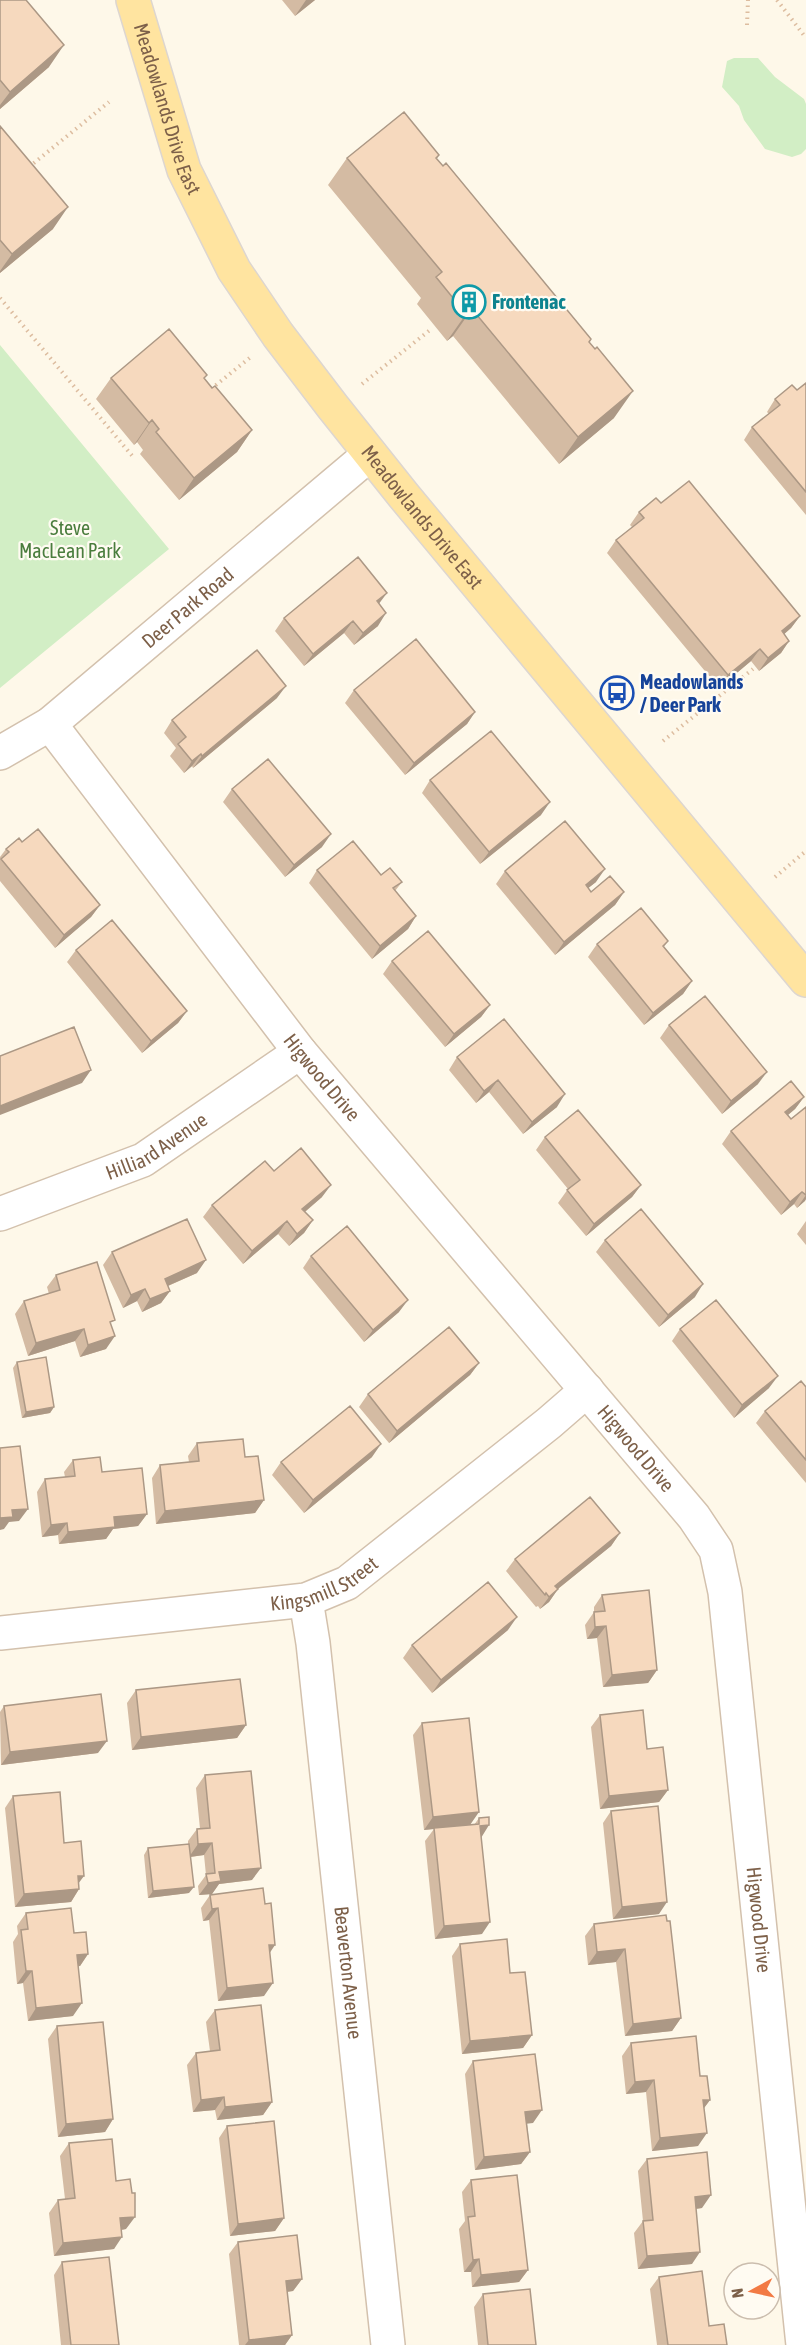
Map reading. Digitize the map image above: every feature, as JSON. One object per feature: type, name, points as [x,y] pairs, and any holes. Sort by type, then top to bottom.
[{"type":"main road","name":"Meadowlands Drive East","points":[[133,0],[184,170],[229,260],[278,335],[370,454],[806,980]]},
{"type":"street","name":"Deer Park Road","points":[[0,753],[50,724],[370,454]]},
{"type":"street","name":"Higwood Drive","points":[[50,724],[300,1052],[694,1517],[716,1550],[725,1592],[803,2345]]},
{"type":"street","name":"Hilliard Avenue","points":[[0,1214],[143,1160],[300,1052]]},
{"type":"street","name":"Kingsmill Street","points":[[0,1633],[306,1600],[347,1583],[549,1423],[587,1390]]},
{"type":"street","name":"Beaverton Avenue","points":[[306,1600],[313,1643],[388,2345]]},
{"type":"path","points":[[747,25],[748,0]]},
{"type":"path","points":[[777,0],[806,38]]},
{"type":"path","points":[[21,174],[109,102]]},
{"type":"path","points":[[0,298],[134,458]]},
{"type":"path","points":[[362,384],[430,330]]},
{"type":"path","points":[[205,394],[255,354]]},
{"type":"path","points":[[663,741],[753,669]]},
{"type":"path","points":[[775,877],[806,851]]},
{"type":"green space","points":[[734,58],[758,58],[775,77],[804,99],[806,149],[801,154],[792,157],[765,149],[744,120],[739,106],[722,87],[727,61]]},
{"type":"green space","name":"Steve MacLean Park","points":[[0,345],[169,549],[0,688]]},
{"type":"building","points":[[0,0],[26,0],[64,45],[10,92],[0,80]]},
{"type":"building","points":[[404,112],[439,155],[436,158],[443,166],[446,163],[591,339],[589,342],[595,349],[597,347],[633,391],[578,437],[472,309],[466,314],[436,277],[442,272],[347,158]]},
{"type":"building","points":[[0,126],[68,207],[12,254],[0,240]]},
{"type":"building","points":[[169,329],[207,375],[204,378],[212,388],[215,386],[252,430],[194,478],[156,432],[159,429],[152,420],[149,423],[111,378]]},
{"type":"building","points":[[806,383],[806,492],[752,427],[780,405],[775,399],[792,385],[797,390]]},
{"type":"building","points":[[689,481],[800,616],[782,631],[789,641],[768,658],[760,649],[728,675],[616,540],[644,518],[639,512],[656,498],[661,503]]},
{"type":"building","points":[[358,557],[387,593],[377,601],[386,613],[363,633],[353,621],[313,654],[284,618]]},
{"type":"building","points":[[416,639],[475,712],[414,763],[354,690]]},
{"type":"building","points":[[257,650],[286,686],[202,756],[201,754],[192,761],[178,744],[186,737],[172,720]]},
{"type":"building","points":[[491,731],[550,802],[489,852],[430,780]]},
{"type":"building","points":[[268,759],[331,834],[294,865],[232,789]]},
{"type":"building","points":[[565,821],[605,869],[586,885],[591,892],[610,876],[624,892],[564,942],[505,871]]},
{"type":"building","points":[[38,829],[100,905],[64,935],[1,859],[9,852],[6,849],[19,838],[22,842]]},
{"type":"building","points":[[353,841],[381,875],[390,868],[402,882],[393,888],[416,916],[380,946],[317,870]]},
{"type":"building","points":[[641,908],[668,941],[663,946],[692,981],[653,1013],[597,944]]},
{"type":"building","points":[[112,920],[187,1011],[151,1041],[76,950]]},
{"type":"building","points":[[428,931],[490,1005],[454,1034],[392,961]]},
{"type":"building","points":[[705,996],[767,1072],[731,1101],[669,1025]]},
{"type":"building","points":[[504,1019],[565,1094],[532,1122],[498,1080],[484,1091],[457,1057]]},
{"type":"building","points":[[74,1027],[91,1070],[0,1106],[0,1056]]},
{"type":"building","points":[[791,1081],[804,1097],[785,1112],[791,1119],[806,1107],[806,1195],[802,1192],[790,1202],[731,1131]]},
{"type":"building","points":[[578,1110],[641,1185],[594,1224],[567,1190],[580,1180],[545,1137]]},
{"type":"building","points":[[301,1148],[331,1185],[302,1209],[313,1220],[297,1234],[287,1221],[252,1251],[212,1205],[265,1161],[274,1171]]},
{"type":"building","points":[[641,1209],[703,1284],[668,1315],[605,1240]]},
{"type":"building","points":[[187,1219],[206,1260],[165,1279],[170,1291],[150,1299],[145,1289],[131,1295],[112,1252]]},
{"type":"building","points":[[347,1226],[408,1300],[373,1330],[311,1256]]},
{"type":"building","points":[[97,1262],[115,1320],[110,1322],[115,1336],[88,1345],[84,1329],[36,1343],[24,1301],[60,1290],[56,1275]]},
{"type":"building","points":[[716,1300],[778,1376],[742,1405],[680,1329]]},
{"type":"building","points":[[449,1327],[479,1363],[397,1431],[368,1394]]},
{"type":"building","points":[[46,1357],[54,1407],[26,1412],[17,1362]]},
{"type":"building","points":[[801,1381],[806,1387],[806,1460],[765,1411]]},
{"type":"building","points":[[350,1406],[381,1444],[313,1500],[281,1462]]},
{"type":"building","points":[[243,1439],[245,1457],[258,1456],[264,1500],[165,1511],[160,1465],[199,1461],[197,1443]]},
{"type":"building","points":[[20,1446],[28,1509],[12,1510],[13,1517],[0,1518],[0,1448]]},
{"type":"building","points":[[100,1457],[102,1472],[142,1468],[147,1514],[114,1517],[115,1527],[68,1532],[67,1523],[51,1525],[45,1479],[75,1476],[73,1460]]},
{"type":"building","points":[[590,1497],[620,1533],[555,1586],[558,1589],[549,1597],[515,1559]]},
{"type":"building","points":[[488,1582],[517,1617],[441,1680],[412,1645]]},
{"type":"building","points":[[649,1590],[657,1670],[612,1675],[606,1626],[595,1627],[594,1612],[605,1611],[602,1595]]},
{"type":"building","points":[[240,1679],[246,1725],[141,1737],[136,1690]]},
{"type":"building","points":[[101,1694],[107,1741],[10,1752],[4,1706]]},
{"type":"building","points":[[643,1710],[647,1749],[663,1747],[668,1790],[609,1796],[600,1715]]},
{"type":"building","points":[[469,1718],[479,1812],[433,1817],[422,1723]]},
{"type":"building","points":[[251,1771],[261,1868],[219,1872],[221,1881],[208,1883],[206,1874],[215,1873],[212,1843],[198,1844],[197,1829],[210,1828],[205,1775]]},
{"type":"building","points":[[60,1792],[64,1843],[81,1841],[84,1876],[78,1876],[79,1889],[24,1894],[13,1796]]},
{"type":"building","points":[[658,1806],[667,1902],[622,1907],[611,1811]]},
{"type":"building","points":[[489,1817],[489,1825],[480,1826],[490,1922],[444,1926],[434,1828],[479,1824],[479,1818]]},
{"type":"building","points":[[189,1844],[194,1887],[153,1891],[148,1848]]},
{"type":"building","points":[[263,1888],[265,1904],[271,1903],[275,1945],[269,1945],[273,1983],[227,1988],[218,1908],[212,1909],[210,1895]]},
{"type":"building","points":[[71,1908],[74,1933],[86,1932],[88,1954],[77,1955],[82,2003],[36,2008],[32,1971],[26,1971],[21,1930],[28,1929],[26,1913]]},
{"type":"building","points":[[666,1915],[667,1921],[670,1921],[681,2018],[633,2024],[625,1949],[597,1952],[594,1924]]},
{"type":"building","points":[[507,1939],[510,1973],[525,1972],[532,2035],[470,2041],[460,1944]]},
{"type":"building","points":[[261,2005],[272,2102],[225,2107],[224,2097],[201,2100],[196,2053],[220,2050],[215,2010]]},
{"type":"building","points":[[103,2022],[113,2119],[66,2124],[57,2026]]},
{"type":"building","points":[[696,2036],[700,2076],[707,2076],[710,2100],[703,2100],[707,2133],[660,2138],[654,2080],[635,2082],[631,2043]]},
{"type":"building","points":[[535,2054],[542,2110],[525,2112],[530,2152],[484,2157],[473,2061]]},
{"type":"building","points":[[274,2121],[284,2218],[238,2224],[227,2126]]},
{"type":"building","points":[[112,2139],[116,2181],[130,2179],[132,2193],[135,2193],[135,2217],[120,2218],[122,2237],[63,2243],[58,2200],[75,2198],[69,2143]]},
{"type":"building","points":[[707,2152],[711,2195],[695,2197],[700,2252],[647,2256],[643,2221],[653,2220],[647,2159]]},
{"type":"building","points":[[517,2175],[528,2270],[481,2275],[479,2259],[473,2260],[468,2217],[475,2216],[471,2180]]},
{"type":"building","points":[[297,2235],[302,2279],[286,2281],[292,2335],[249,2340],[238,2242]]},
{"type":"building","points":[[109,2257],[119,2345],[71,2345],[62,2262]]},
{"type":"building","points":[[702,2271],[709,2326],[724,2324],[727,2345],[668,2345],[659,2277]]},
{"type":"building","points":[[530,2289],[536,2345],[488,2345],[483,2294]]},
{"type":"place","name":"Frontenac","points":[[469,302]]},
{"type":"place","name":"Meadowlands / Deer Park","points":[[617,693]]}]
